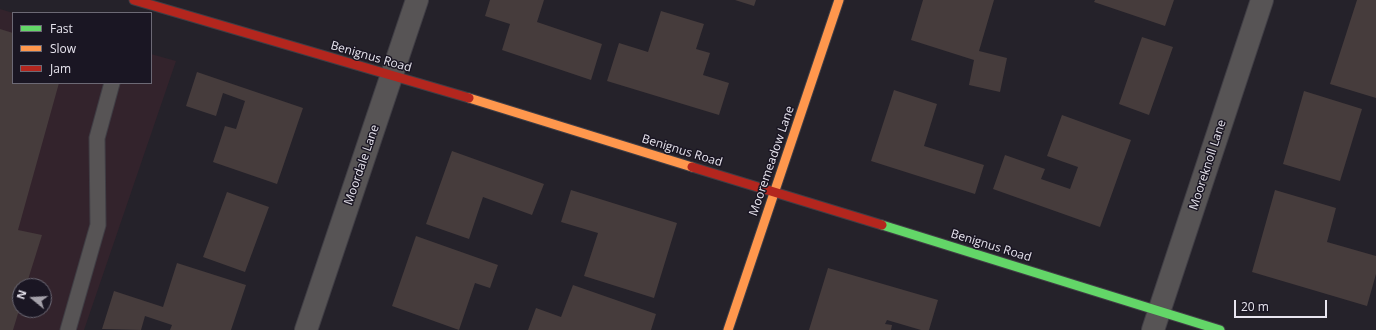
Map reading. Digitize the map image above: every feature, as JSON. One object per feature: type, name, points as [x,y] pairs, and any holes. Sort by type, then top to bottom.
[{"type":"street","name":"Benignus Road","points":[[135,0],[774,191],[1156,321],[1220,330]]},
{"type":"street","name":"Moordale Lane","points":[[306,330],[393,76],[417,0]]},
{"type":"street","name":"Mooremeadow Lane","points":[[728,330],[839,0]]},
{"type":"street","name":"Mooreknoll Lane","points":[[1156,321],[1262,0]]},
{"type":"lane","points":[[132,12],[135,0]]},
{"type":"lane","points":[[68,330],[98,225],[97,138],[112,84]]},
{"type":"shaded area","points":[[0,9],[12,13],[12,84],[152,84],[152,54],[176,61],[84,330],[0,330]]},
{"type":"building","points":[[490,0],[544,0],[537,22],[602,44],[591,80],[502,50],[510,24],[485,16]]},
{"type":"building","points":[[735,0],[756,0],[754,6]]},
{"type":"building","points":[[923,0],[994,0],[979,51],[1007,58],[1000,92],[969,85],[974,60],[911,40]]},
{"type":"building","points":[[1095,0],[1174,0],[1165,26],[1094,2]]},
{"type":"building","points":[[1357,0],[1376,0],[1376,98],[1330,84]]},
{"type":"building","points":[[661,11],[704,24],[696,49],[710,53],[703,75],[729,83],[719,115],[607,81],[619,43],[648,52]]},
{"type":"building","points":[[0,29],[12,33],[12,84],[59,84],[18,230],[42,235],[29,278],[12,278],[12,318],[17,318],[13,330],[0,330]]},
{"type":"building","points":[[1142,37],[1173,47],[1149,115],[1119,104]]},
{"type":"building","points":[[197,72],[303,108],[277,184],[213,162],[225,126],[236,129],[245,101],[223,93],[216,116],[186,106]]},
{"type":"building","points":[[894,90],[937,104],[924,146],[984,165],[975,194],[871,161]]},
{"type":"building","points":[[1304,91],[1362,109],[1340,181],[1283,164]]},
{"type":"building","points":[[1062,115],[1131,140],[1100,227],[993,189],[1005,155],[1045,169],[1041,179],[1070,189],[1078,167],[1047,156]]},
{"type":"building","points":[[452,151],[544,184],[532,215],[483,197],[469,239],[426,224]]},
{"type":"building","points":[[571,190],[677,223],[654,298],[584,276],[598,233],[561,222]]},
{"type":"building","points":[[1275,190],[1336,208],[1327,242],[1376,256],[1376,274],[1367,306],[1252,272]]},
{"type":"building","points":[[227,192],[269,207],[245,272],[203,257]]},
{"type":"building","points":[[416,236],[498,265],[490,288],[475,283],[459,330],[392,306]]},
{"type":"building","points":[[177,263],[246,285],[231,330],[170,330],[172,325],[145,316],[141,330],[102,329],[114,291],[163,307]]},
{"type":"building","points":[[828,268],[938,300],[929,330],[921,330],[887,320],[885,324],[892,325],[891,330],[809,330]]},
{"type":"building","points":[[573,285],[656,314],[651,330],[528,330],[536,308],[561,317]]},
{"type":"traffic: fast","points":[[882,225],[1220,330]]},
{"type":"traffic: slow","points":[[728,330],[839,0]]},
{"type":"traffic: slow","points":[[469,98],[692,167]]},
{"type":"traffic: jam","points":[[134,0],[469,98]]},
{"type":"traffic: jam","points":[[692,167],[882,225]]}]
